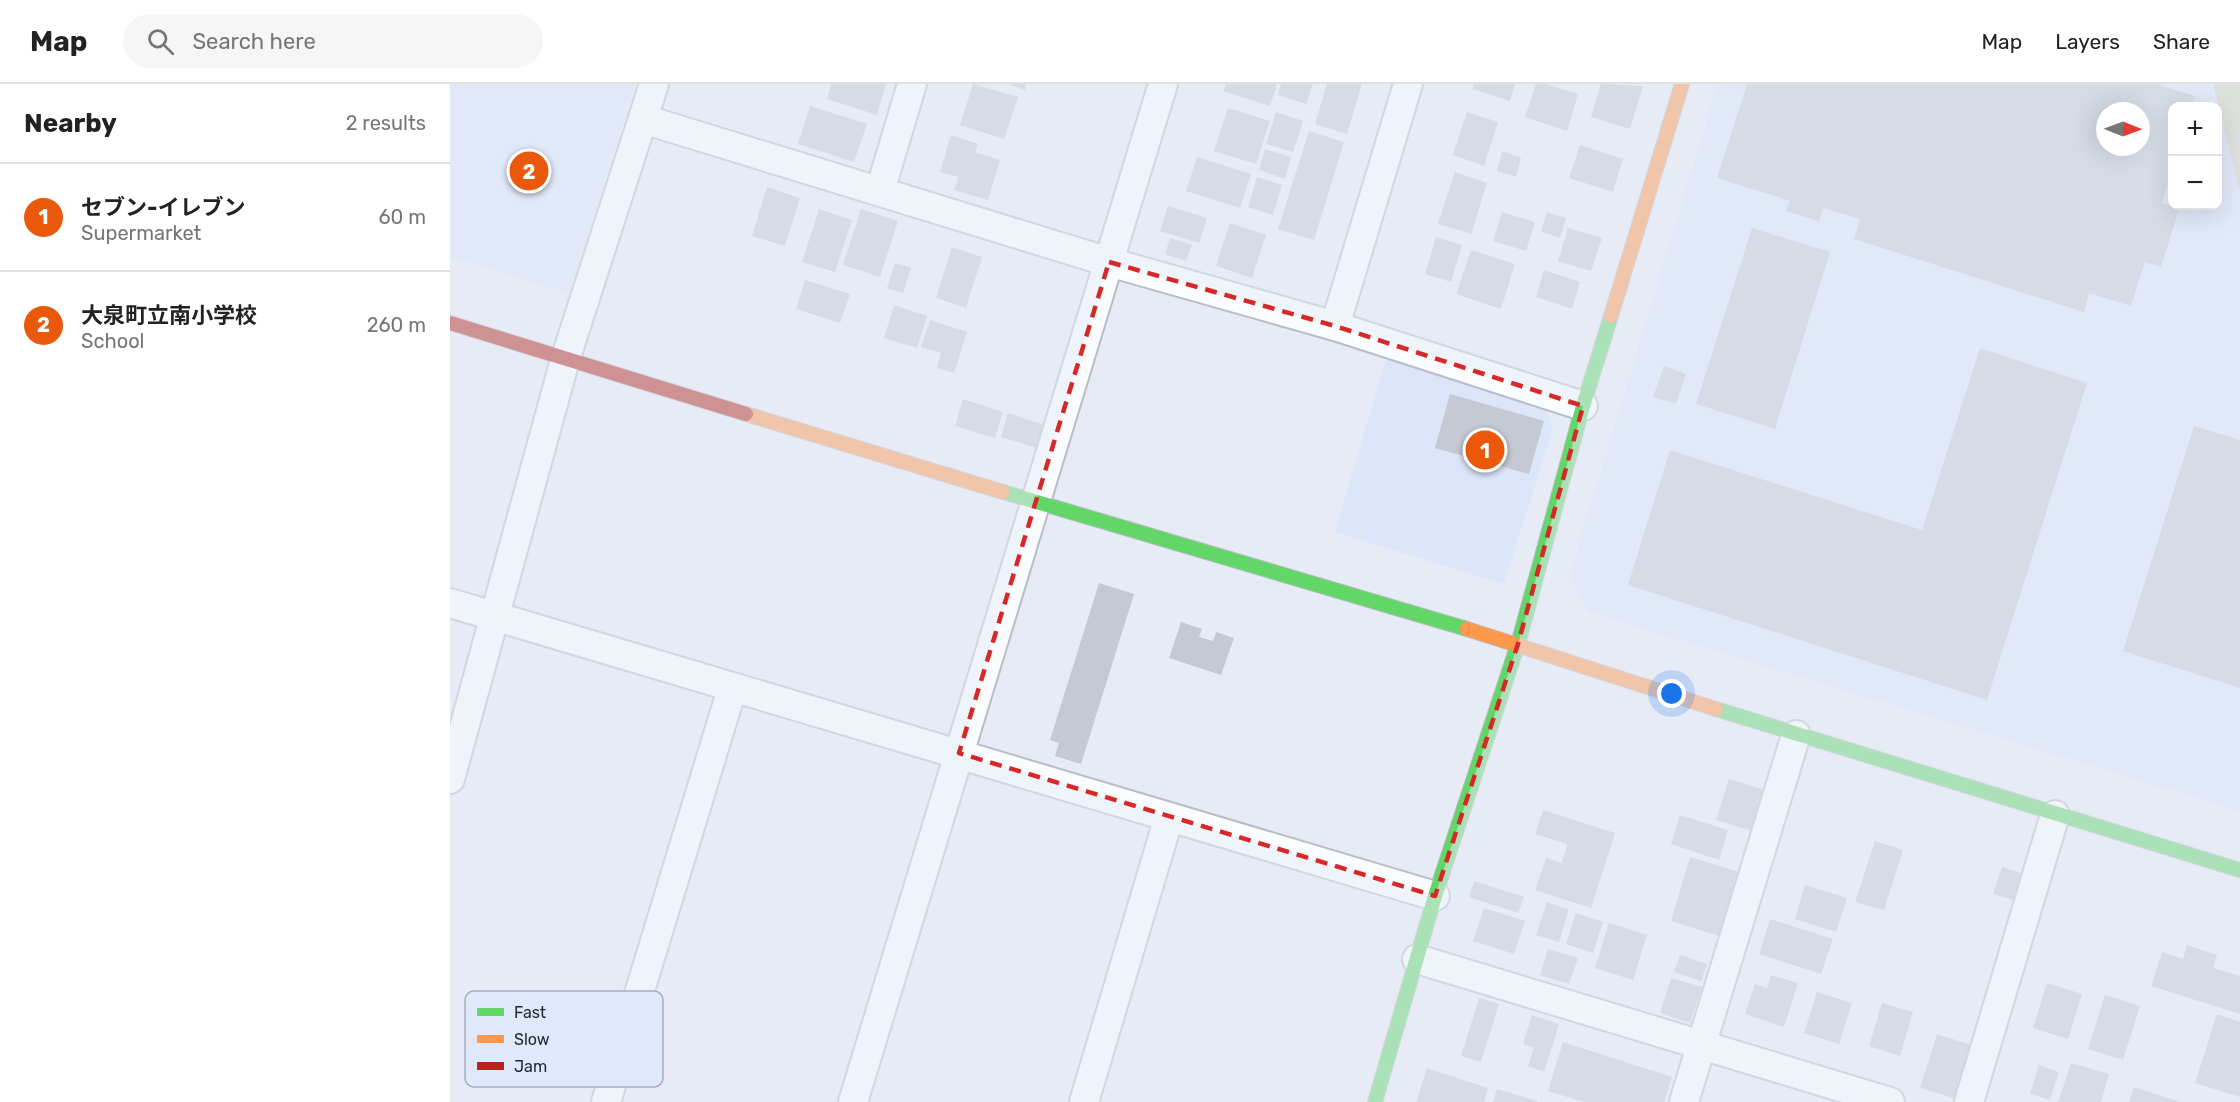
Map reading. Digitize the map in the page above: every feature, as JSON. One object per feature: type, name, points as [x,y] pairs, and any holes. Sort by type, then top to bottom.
[{"type":"street","points":[[450,779],[565,360],[654,84]]},
{"type":"street","points":[[880,191],[912,84]]},
{"type":"street","points":[[853,1102],[1163,84]]},
{"type":"street","points":[[1335,326],[1408,84]]},
{"type":"street","points":[[1375,1102],[1435,896],[1518,644],[1583,406],[1682,84]]},
{"type":"street","points":[[643,119],[1109,262],[1335,326],[1583,406]]},
{"type":"street","points":[[450,323],[1035,502],[1518,644],[1796,735],[2240,870]]},
{"type":"street","points":[[450,603],[732,689],[959,753],[1435,896]]},
{"type":"street","points":[[640,991],[732,689]]},
{"type":"street","points":[[1684,1102],[1796,735]]},
{"type":"street","points":[[1969,1102],[2055,815]]},
{"type":"street","points":[[1084,1102],[1169,817]]},
{"type":"street","points":[[1417,959],[1890,1102]]},
{"type":"street","points":[[606,1102],[611,1087]]},
{"type":"highlighted area","points":[[1109,262],[1335,326],[1583,406],[1518,644],[1435,896],[959,753]]},
{"type":"shaded area","points":[[450,84],[636,84],[569,293],[450,257]]},
{"type":"shaded area","points":[[1718,84],[2213,84],[2218,102],[2168,102],[2168,210],[2222,210],[2222,120],[2240,192],[2240,811],[1588,612],[1569,577]]},
{"type":"shaded area","points":[[2213,84],[2240,84],[2240,192],[2222,121],[2222,102],[2217,102]]},
{"type":"shaded area","points":[[1386,359],[1539,407],[1547,412],[1553,428],[1504,584],[1335,532]]},
{"type":"building","points":[[831,84],[886,84],[877,115],[827,99]]},
{"type":"building","points":[[973,84],[1018,97],[1004,139],[960,125]]},
{"type":"building","points":[[1008,84],[1026,84],[1025,90]]},
{"type":"building","points":[[1226,84],[1277,84],[1270,106],[1223,91]]},
{"type":"building","points":[[1281,84],[1313,84],[1306,104],[1278,95]]},
{"type":"building","points":[[1327,84],[1362,84],[1347,134],[1315,124]]},
{"type":"building","points":[[1474,84],[1515,84],[1510,101],[1473,89]]},
{"type":"building","points":[[1536,84],[1546,84],[1578,94],[1567,131],[1525,117]]},
{"type":"building","points":[[1601,84],[1643,86],[1630,129],[1591,117]]},
{"type":"building","points":[[1747,84],[2156,84],[2195,96],[2193,102],[2168,102],[2168,183],[2162,203],[2168,205],[2168,210],[2179,210],[2161,267],[2145,262],[2131,306],[2089,293],[2084,312],[1854,239],[1860,219],[1823,208],[1819,221],[1786,211],[1790,201],[1717,178]]},
{"type":"building","points":[[810,106],[867,124],[854,162],[798,144]]},
{"type":"building","points":[[1228,108],[1270,121],[1256,164],[1214,151]]},
{"type":"building","points":[[1276,112],[1303,121],[1293,152],[1266,144]]},
{"type":"building","points":[[1467,112],[1498,122],[1484,166],[1453,155]]},
{"type":"building","points":[[1309,131],[1344,142],[1314,240],[1278,229]]},
{"type":"building","points":[[951,135],[978,144],[975,152],[1000,160],[988,200],[954,190],[958,177],[940,172]]},
{"type":"building","points":[[1580,145],[1623,159],[1613,192],[1569,178]]},
{"type":"building","points":[[1265,149],[1291,157],[1285,179],[1259,170]]},
{"type":"building","points":[[1502,151],[1521,158],[1516,177],[1497,171]]},
{"type":"building","points":[[1197,157],[1251,174],[1240,208],[1186,191]]},
{"type":"building","points":[[1455,172],[1487,183],[1471,234],[1438,224]]},
{"type":"building","points":[[1257,177],[1282,185],[1273,215],[1248,207]]},
{"type":"building","points":[[767,187],[800,198],[785,246],[752,236]]},
{"type":"building","points":[[1168,206],[1207,218],[1199,243],[1160,231]]},
{"type":"building","points":[[819,209],[852,220],[835,272],[802,262]]},
{"type":"building","points":[[861,209],[898,221],[880,277],[843,265]]},
{"type":"building","points":[[1502,212],[1535,222],[1526,251],[1493,241]]},
{"type":"building","points":[[1547,212],[1566,218],[1560,238],[1541,231]]},
{"type":"building","points":[[1230,223],[1266,235],[1252,278],[1216,266]]},
{"type":"building","points":[[1568,228],[1602,238],[1591,271],[1558,261]]},
{"type":"building","points":[[1752,228],[1830,252],[1775,429],[1696,404]]},
{"type":"building","points":[[1436,237],[1462,245],[1451,282],[1425,274]]},
{"type":"building","points":[[1170,238],[1192,245],[1186,261],[1165,254]]},
{"type":"building","points":[[952,247],[982,257],[966,308],[936,298]]},
{"type":"building","points":[[1471,250],[1515,264],[1501,309],[1456,294]]},
{"type":"building","points":[[895,263],[911,268],[903,293],[887,288]]},
{"type":"building","points":[[1544,270],[1580,282],[1572,309],[1536,297]]},
{"type":"building","points":[[805,280],[850,294],[840,323],[796,309]]},
{"type":"building","points":[[894,305],[927,316],[917,348],[884,338]]},
{"type":"building","points":[[930,320],[967,332],[954,373],[937,368],[941,353],[921,347]]},
{"type":"building","points":[[1980,348],[2087,383],[1987,700],[1628,585],[1670,450],[1922,530]]},
{"type":"building","points":[[1664,366],[1686,374],[1676,404],[1653,397]]},
{"type":"building","points":[[1450,394],[1544,421],[1529,474],[1435,448]]},
{"type":"building","points":[[963,399],[1003,412],[995,438],[955,426]]},
{"type":"building","points":[[1008,413],[1044,425],[1037,448],[1001,437]]},
{"type":"building","points":[[2194,426],[2240,440],[2240,688],[2123,651]]},
{"type":"building","points":[[1099,583],[1134,594],[1081,764],[1055,756],[1059,743],[1050,740]]},
{"type":"building","points":[[1181,622],[1202,629],[1199,637],[1213,641],[1216,632],[1234,638],[1221,675],[1169,658]]},
{"type":"building","points":[[1729,779],[1768,791],[1755,832],[1716,820]]},
{"type":"building","points":[[1543,810],[1615,833],[1591,908],[1535,890],[1546,858],[1562,863],[1567,844],[1535,834]]},
{"type":"building","points":[[1680,815],[1728,830],[1719,860],[1671,844]]},
{"type":"building","points":[[1875,841],[1903,850],[1884,910],[1855,902]]},
{"type":"building","points":[[1690,857],[1739,872],[1719,936],[1671,921]]},
{"type":"building","points":[[2002,867],[2021,873],[2013,900],[1993,894]]},
{"type":"building","points":[[1474,881],[1524,897],[1518,913],[1469,897]]},
{"type":"building","points":[[1805,885],[1847,898],[1836,932],[1795,919]]},
{"type":"building","points":[[1547,902],[1569,910],[1559,942],[1536,935]]},
{"type":"building","points":[[1484,908],[1525,921],[1514,954],[1473,941]]},
{"type":"building","points":[[1576,913],[1603,922],[1593,953],[1566,944]]},
{"type":"building","points":[[1770,919],[1833,939],[1821,974],[1759,954]]},
{"type":"building","points":[[1609,923],[1647,935],[1633,980],[1595,968]]},
{"type":"building","points":[[2187,945],[2217,955],[2213,968],[2240,976],[2240,1014],[2151,986],[2162,952],[2183,959]]},
{"type":"building","points":[[1548,949],[1578,958],[1569,984],[1540,975]]},
{"type":"building","points":[[1680,955],[1707,964],[1701,981],[1674,972]]},
{"type":"building","points":[[1771,975],[1798,983],[1784,1027],[1745,1014],[1755,984],[1767,988]]},
{"type":"building","points":[[1671,978],[1702,987],[1690,1023],[1660,1013]]},
{"type":"building","points":[[2047,983],[2082,994],[2068,1039],[2033,1028]]},
{"type":"building","points":[[1817,992],[1852,1003],[1839,1044],[1804,1033]]},
{"type":"building","points":[[2105,995],[2140,1006],[2123,1060],[2088,1049]]},
{"type":"building","points":[[1479,998],[1499,1004],[1481,1062],[1461,1056]]},
{"type":"building","points":[[1882,1003],[1913,1012],[1900,1056],[1869,1046]]},
{"type":"building","points":[[2217,1014],[2240,1022],[2240,1097],[2195,1083]]},
{"type":"building","points":[[1532,1015],[1559,1024],[1544,1072],[1528,1066],[1534,1048],[1523,1044]]},
{"type":"building","points":[[1937,1034],[1971,1045],[1954,1098],[1920,1088]]},
{"type":"building","points":[[1563,1042],[1672,1077],[1664,1102],[1584,1102],[1548,1091]]},
{"type":"building","points":[[2071,1063],[2109,1074],[2101,1102],[2058,1102]]},
{"type":"building","points":[[2039,1065],[2059,1072],[2050,1100],[2030,1094]]},
{"type":"building","points":[[1427,1068],[1488,1088],[1484,1102],[1416,1102]]},
{"type":"building","points":[[2134,1087],[2180,1102],[2129,1102]]},
{"type":"building","points":[[1497,1089],[1537,1101],[1537,1102],[1493,1102]]},
{"type":"traffic: fast","points":[[1375,1102],[1435,896],[1518,644],[1583,406],[1611,316]]},
{"type":"traffic: fast","points":[[1003,492],[1467,629]]},
{"type":"traffic: fast","points":[[1716,709],[2240,870]]},
{"type":"traffic: slow","points":[[1611,316],[1682,84]]},
{"type":"traffic: slow","points":[[746,414],[1003,492]]},
{"type":"traffic: slow","points":[[1467,629],[1716,709]]},
{"type":"traffic: jam","points":[[450,323],[746,414]]},
{"type":"place","name":"大泉町立南小学校","points":[[529,171]]},
{"type":"place","name":"セブン-イレブン","points":[[1485,450]]}]
